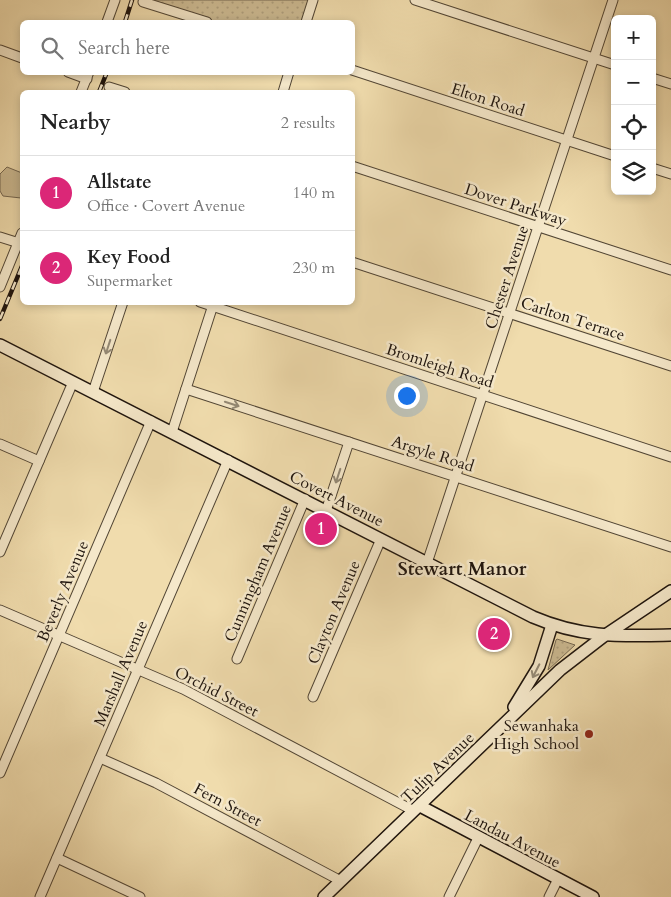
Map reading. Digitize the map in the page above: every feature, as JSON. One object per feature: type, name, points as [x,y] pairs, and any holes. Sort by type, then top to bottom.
[{"type":"main road","name":"Covert Avenue","points":[[0,345],[552,625],[584,634],[604,636],[671,635]]},
{"type":"main road","name":"Tulip Avenue","points":[[324,897],[560,670],[604,636],[671,591]]},
{"type":"main road","points":[[505,723],[538,666],[552,625]]},
{"type":"main road","name":"Landau Avenue","points":[[417,808],[593,897]]},
{"type":"street","points":[[108,20],[115,0]]},
{"type":"street","points":[[307,20],[313,0]]},
{"type":"street","points":[[414,0],[611,64]]},
{"type":"street","name":"Chester Avenue","points":[[427,563],[613,0]]},
{"type":"street","points":[[143,2],[201,20]]},
{"type":"street","points":[[0,50],[20,57]]},
{"type":"street","name":"Elton Road","points":[[355,71],[611,155]]},
{"type":"street","points":[[284,90],[288,75]]},
{"type":"street","points":[[82,90],[88,76]]},
{"type":"street","points":[[656,79],[671,84]]},
{"type":"street","points":[[109,87],[119,90]]},
{"type":"street","name":"Dover Parkway","points":[[355,167],[671,270]]},
{"type":"street","points":[[656,169],[671,174]]},
{"type":"street","points":[[0,237],[19,243]]},
{"type":"street","points":[[0,287],[20,240]]},
{"type":"street","name":"Carlton Terrace","points":[[355,263],[671,366]]},
{"type":"street","points":[[93,392],[122,305]]},
{"type":"street","points":[[172,432],[213,305]]},
{"type":"street","name":"Bromleigh Road","points":[[213,305],[671,457]]},
{"type":"street","points":[[0,552],[3,538],[39,462],[73,382]]},
{"type":"street","name":"Argyle Road","points":[[186,389],[671,547]]},
{"type":"street","name":"Beverly Avenue","points":[[0,773],[151,421]]},
{"type":"street","points":[[326,511],[349,442]]},
{"type":"street","points":[[0,444],[39,462]]},
{"type":"street","name":"Marshall Avenue","points":[[40,897],[228,460]]},
{"type":"street","name":"Cunningham Avenue","points":[[237,659],[304,500]]},
{"type":"street","name":"Clayton Avenue","points":[[313,697],[381,539]]},
{"type":"street","name":"Orchid Street","points":[[0,610],[183,689],[417,808]]},
{"type":"street","name":"Fern Street","points":[[100,758],[156,784],[341,881]]},
{"type":"street","points":[[449,897],[478,838]]},
{"type":"street","points":[[57,858],[140,897]]},
{"type":"street","points":[[549,897],[558,879]]},
{"type":"shaded area","points":[[146,0],[310,0],[304,20],[208,20]]},
{"type":"shaded area","points":[[7,167],[20,172],[20,198],[3,196],[0,191],[0,174]]},
{"type":"shaded area","points":[[556,640],[575,645],[548,670]]},
{"type":"railway","points":[[126,20],[132,0]]},
{"type":"railway","points":[[100,90],[106,75]]},
{"type":"railway","points":[[0,319],[20,271]]},
{"type":"place","name":"Allstate","points":[[321,529]]},
{"type":"place","name":"Key Food","points":[[494,634]]},
{"type":"place","name":"Sewanhaka High School","points":[[589,734]]},
{"type":"district","name":"Stewart Manor","points":[[462,568]]}]
